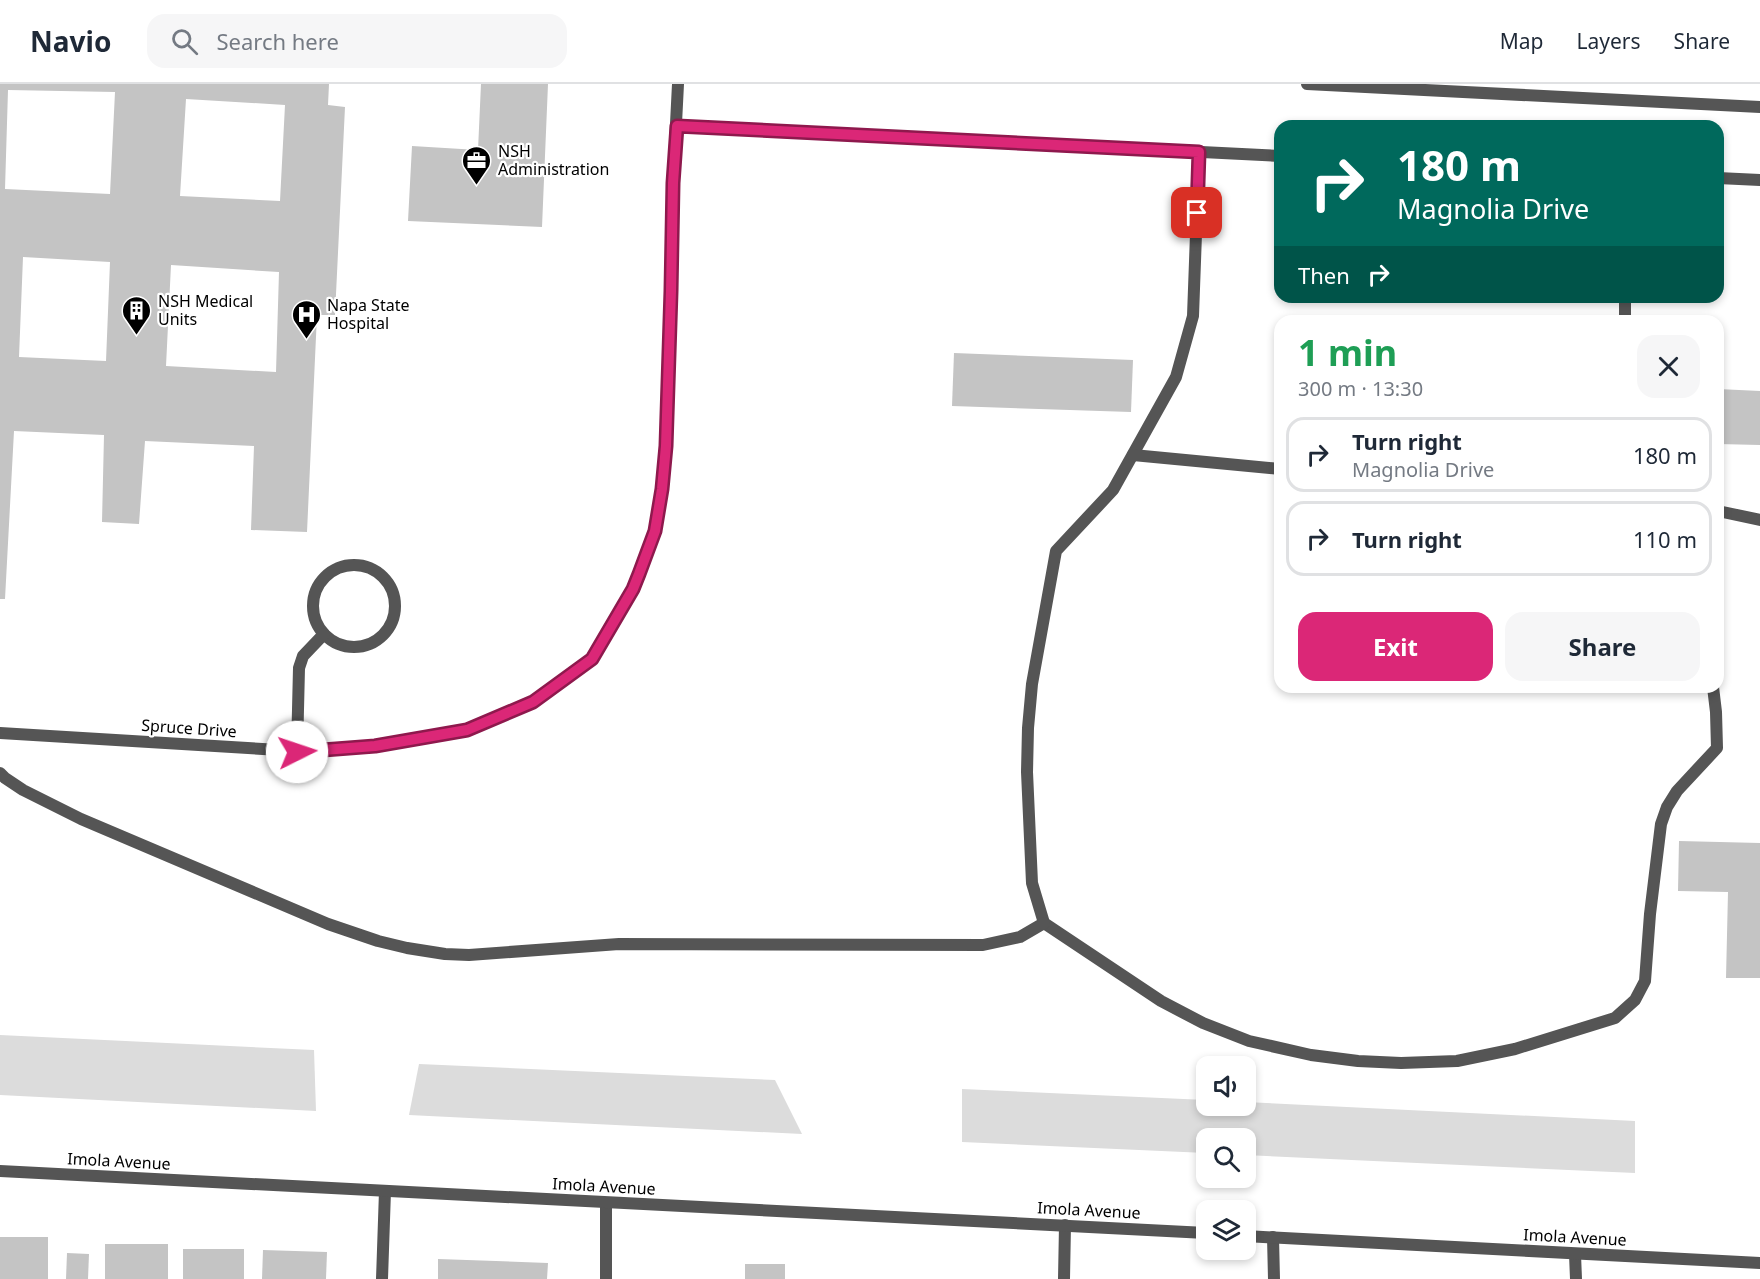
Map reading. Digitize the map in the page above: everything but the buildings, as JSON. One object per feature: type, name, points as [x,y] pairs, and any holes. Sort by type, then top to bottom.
[{"type":"street","name":"Spruce Drive","points":[[0,733],[297,752],[375,746],[467,730],[533,702],[592,659],[638,579],[655,531],[662,489],[666,446],[678,84]]},
{"type":"street","points":[[1307,84],[1760,108]]},
{"type":"street","points":[[677,126],[1274,156]]},
{"type":"street","points":[[1199,152],[1193,316],[1176,377],[1113,490],[1056,551],[1032,684],[1028,728],[1027,772],[1032,883],[1044,922],[1161,1001],[1203,1023],[1250,1041],[1311,1055],[1358,1061],[1401,1063],[1457,1061],[1515,1049],[1614,1018],[1635,1000],[1645,981],[1650,914],[1661,824],[1667,807],[1677,791],[1717,748],[1714,693]]},
{"type":"street","points":[[1724,178],[1760,180]]},
{"type":"street","points":[[1132,455],[1274,468]]},
{"type":"street","points":[[1724,512],[1760,520]]},
{"type":"street","points":[[358,566],[371,570],[383,578],[391,588],[394,613],[390,625],[382,635],[372,643],[360,647],[346,647],[334,642],[324,634],[316,622],[313,609],[314,595],[320,583],[331,572],[344,567],[358,566]]},
{"type":"street","points":[[297,752],[299,668],[303,656],[324,634]]},
{"type":"street","points":[[0,773],[23,790],[81,819],[328,924],[378,941],[445,954],[469,955],[619,944],[983,945],[1020,937],[1044,922]]},
{"type":"street","name":"Imola Avenue","points":[[0,1171],[1196,1232]]},
{"type":"street","points":[[382,1279],[385,1191]]},
{"type":"street","points":[[606,1203],[606,1279]]},
{"type":"street","points":[[1064,1279],[1065,1225]]},
{"type":"street","name":"Imola Avenue","points":[[1256,1236],[1760,1263]]},
{"type":"street","points":[[1273,1237],[1274,1279]]},
{"type":"street","points":[[1575,1254],[1576,1279]]},
{"type":"shaded area","points":[[0,1035],[314,1050],[316,1111],[0,1095]]},
{"type":"shaded area","points":[[419,1064],[775,1080],[802,1134],[409,1115]]},
{"type":"shaded area","points":[[962,1089],[1196,1100],[1196,1116],[1256,1116],[1256,1103],[1635,1121],[1635,1173],[1256,1156],[1256,1128],[1196,1128],[1196,1153],[962,1142]]},
{"type":"place","name":"NSH Administration","points":[[477,186]]},
{"type":"place","name":"NSH Medical Units","points":[[137,336]]},
{"type":"place","name":"Napa State Hospital","points":[[306,340]]},
{"type":"route","points":[[297,752],[375,746],[467,730],[533,702],[592,659],[633,589],[645,560],[655,531],[662,489],[666,446],[673,183],[677,126],[1199,152],[1197,213]]}]
